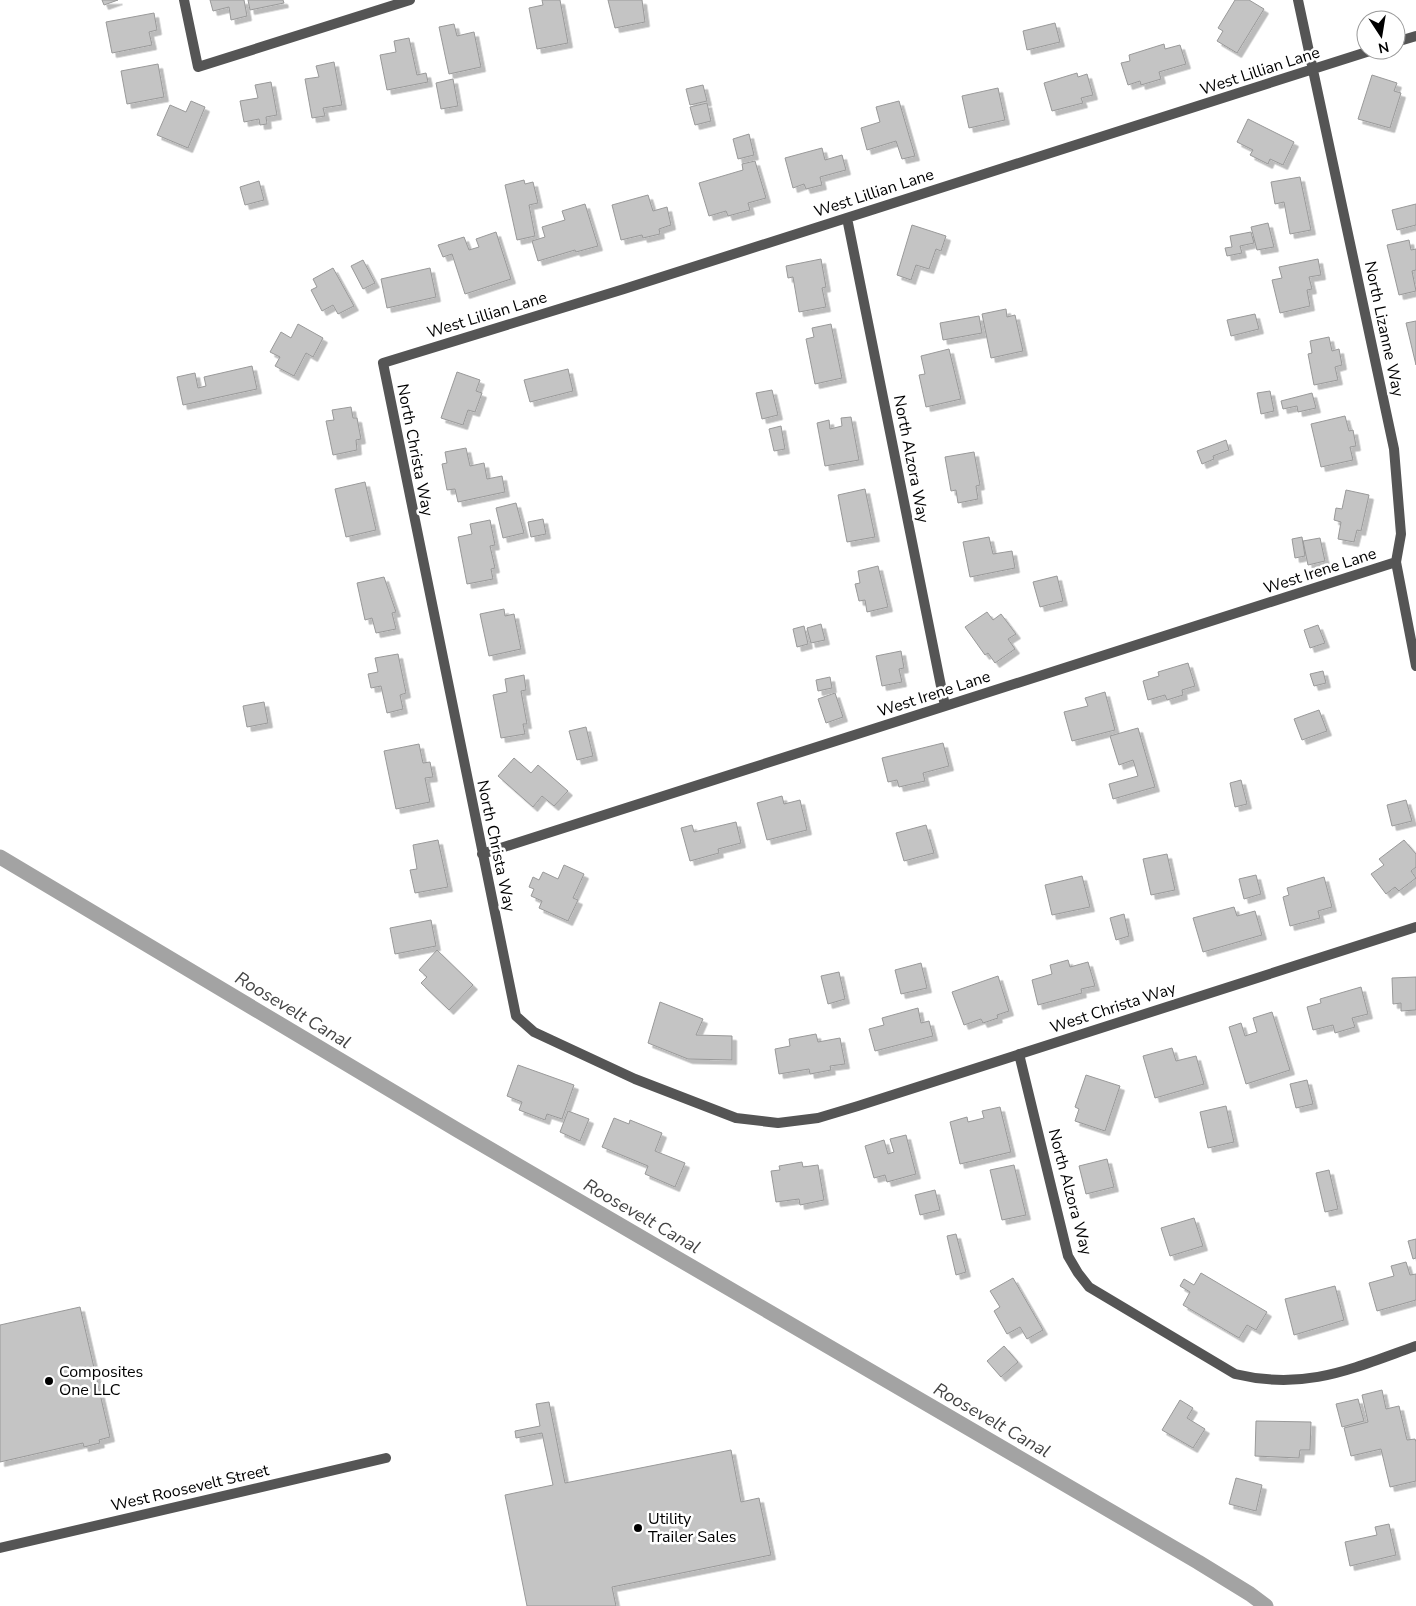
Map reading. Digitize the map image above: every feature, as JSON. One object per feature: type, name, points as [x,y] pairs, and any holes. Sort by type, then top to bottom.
[{"type":"street","points":[[184,0],[198,66],[410,0]]},
{"type":"street","name":"North Lizanne Way","points":[[1298,0],[1394,449],[1401,534],[1396,562],[1416,666]]},
{"type":"street","name":"West Lillian Lane","points":[[382,363],[847,218],[1356,56]]},
{"type":"street","name":"North Alzora Way","points":[[847,218],[945,706]]},
{"type":"street","name":"North Christa Way","points":[[382,363],[516,1016],[534,1032],[636,1079],[736,1118],[778,1123],[818,1118]]},
{"type":"street","name":"West Irene Lane","points":[[482,854],[1396,562]]},
{"type":"street","name":"West Christa Way","points":[[818,1118],[1416,927]]},
{"type":"street","name":"North Alzora Way","points":[[1019,1054],[1068,1256],[1089,1287],[1235,1374],[1262,1381],[1327,1377],[1416,1346]]},
{"type":"street","name":"West Roosevelt Street","points":[[0,1548],[386,1458]]},
{"type":"building","points":[[102,0],[118,0],[104,5]]},
{"type":"building","points":[[210,0],[244,0],[247,16],[231,20],[229,7],[213,11]]},
{"type":"building","points":[[248,0],[283,0],[284,3],[250,10]]},
{"type":"building","points":[[542,0],[560,0],[568,43],[537,49],[529,8],[543,5]]},
{"type":"building","points":[[608,0],[642,0],[645,22],[615,28]]},
{"type":"building","points":[[1235,0],[1249,0],[1264,9],[1237,53],[1217,41],[1223,31],[1218,28]]},
{"type":"building","points":[[154,13],[157,30],[149,32],[152,45],[112,53],[106,22]]},
{"type":"building","points":[[1055,23],[1060,42],[1027,50],[1023,31]]},
{"type":"building","points":[[454,24],[457,36],[474,32],[481,67],[449,74],[439,27]]},
{"type":"building","points":[[409,38],[417,75],[426,73],[428,82],[387,90],[380,55],[396,52],[394,41]]},
{"type":"building","points":[[1164,44],[1165,49],[1180,45],[1186,64],[1159,72],[1161,79],[1141,85],[1140,81],[1128,85],[1121,63],[1130,61],[1129,55]]},
{"type":"building","points":[[334,62],[342,105],[323,108],[325,116],[312,118],[305,79],[319,77],[316,66]]},
{"type":"building","points":[[158,64],[164,97],[127,104],[121,71]]},
{"type":"building","points":[[1077,73],[1078,77],[1087,74],[1093,95],[1081,98],[1083,103],[1052,111],[1044,83]]},
{"type":"building","points":[[1372,75],[1397,83],[1394,91],[1401,93],[1390,128],[1358,119]]},
{"type":"building","points":[[453,79],[458,106],[441,109],[436,83]]},
{"type":"building","points":[[271,82],[277,115],[266,117],[267,124],[260,125],[259,119],[244,122],[240,101],[258,98],[255,85]]},
{"type":"building","points":[[703,85],[707,101],[690,105],[686,89]]},
{"type":"building","points":[[998,88],[1005,120],[969,128],[962,96]]},
{"type":"building","points":[[191,101],[205,107],[188,148],[157,135],[170,105],[186,112]]},
{"type":"building","points":[[899,101],[915,156],[902,159],[896,141],[867,150],[861,128],[880,122],[876,107]]},
{"type":"building","points":[[707,103],[711,121],[695,125],[690,107]]},
{"type":"building","points":[[1248,119],[1294,142],[1283,165],[1270,159],[1268,164],[1250,155],[1253,150],[1237,142]]},
{"type":"building","points":[[749,134],[754,155],[738,159],[733,139]]},
{"type":"building","points":[[822,148],[825,160],[842,155],[846,170],[820,177],[822,185],[806,189],[804,184],[793,188],[785,158]]},
{"type":"building","points":[[755,161],[766,198],[748,203],[750,210],[728,216],[726,211],[709,216],[699,183],[743,170],[742,164]]},
{"type":"building","points":[[1300,177],[1311,230],[1290,234],[1284,202],[1275,204],[1271,182]]},
{"type":"building","points":[[524,180],[525,184],[533,182],[538,203],[529,205],[535,236],[517,240],[505,185]]},
{"type":"building","points":[[259,181],[264,200],[245,205],[240,187]]},
{"type":"building","points":[[648,195],[653,211],[667,207],[671,225],[659,229],[660,234],[643,238],[642,235],[621,240],[612,205]]},
{"type":"building","points":[[585,204],[598,246],[576,252],[575,250],[538,261],[532,241],[545,237],[542,227],[565,220],[562,211]]},
{"type":"building","points":[[1416,204],[1416,225],[1397,230],[1392,210]]},
{"type":"building","points":[[1268,223],[1274,247],[1257,250],[1251,227]]},
{"type":"building","points":[[912,225],[946,236],[941,251],[936,249],[929,269],[916,265],[911,280],[897,275]]},
{"type":"building","points":[[496,232],[511,279],[465,294],[452,254],[443,257],[438,245],[464,237],[469,250],[479,247],[476,239]]},
{"type":"building","points":[[1251,232],[1254,243],[1240,246],[1242,253],[1227,256],[1225,248],[1232,247],[1230,236]]},
{"type":"building","points":[[1409,240],[1411,250],[1416,249],[1416,270],[1412,271],[1416,291],[1399,295],[1387,245]]},
{"type":"building","points":[[821,259],[826,287],[822,288],[826,307],[799,312],[793,277],[788,278],[786,266]]},
{"type":"building","points":[[1318,259],[1321,275],[1309,277],[1312,289],[1307,290],[1310,306],[1280,313],[1272,280],[1282,278],[1279,267]]},
{"type":"building","points":[[363,260],[375,283],[363,289],[351,266]]},
{"type":"building","points":[[333,268],[354,306],[338,314],[333,305],[322,311],[311,290],[317,287],[313,279]]},
{"type":"building","points":[[430,268],[436,297],[387,308],[381,279]]},
{"type":"building","points":[[1006,309],[1007,317],[1015,315],[1023,351],[991,358],[982,314]]},
{"type":"building","points":[[1255,314],[1259,329],[1231,336],[1227,320]]},
{"type":"building","points":[[979,316],[982,333],[943,340],[940,323]]},
{"type":"building","points":[[1416,321],[1416,365],[1406,323]]},
{"type":"building","points":[[298,324],[323,338],[313,357],[306,353],[294,376],[275,366],[280,357],[270,352],[281,332],[291,338]]},
{"type":"building","points":[[831,324],[842,378],[815,384],[806,339],[814,337],[812,328]]},
{"type":"building","points":[[1329,337],[1332,351],[1339,349],[1342,365],[1335,367],[1338,380],[1314,385],[1308,354],[1312,353],[1310,341]]},
{"type":"building","points":[[949,349],[961,399],[926,407],[919,375],[925,374],[921,356]]},
{"type":"building","points":[[252,366],[257,389],[183,405],[177,377],[195,373],[198,388],[206,386],[204,377]]},
{"type":"building","points":[[568,369],[573,391],[530,402],[524,380]]},
{"type":"building","points":[[457,372],[480,380],[476,391],[482,393],[475,412],[468,410],[463,425],[441,418]]},
{"type":"building","points":[[772,390],[778,415],[762,419],[756,393]]},
{"type":"building","points":[[1270,391],[1274,411],[1261,414],[1257,393]]},
{"type":"building","points":[[1312,393],[1316,408],[1298,412],[1297,406],[1283,409],[1281,401]]},
{"type":"building","points":[[351,407],[353,418],[357,418],[361,439],[356,440],[357,450],[333,455],[326,421],[334,420],[332,410]]},
{"type":"building","points":[[1345,416],[1349,431],[1353,430],[1356,446],[1350,447],[1353,460],[1321,467],[1311,424]]},
{"type":"building","points":[[851,417],[859,460],[825,466],[817,423],[829,420],[830,429],[842,426],[841,418]]},
{"type":"building","points":[[781,426],[785,449],[774,451],[769,429]]},
{"type":"building","points":[[1226,440],[1229,450],[1213,456],[1214,459],[1202,464],[1197,451]]},
{"type":"building","points":[[466,448],[470,466],[484,463],[487,479],[502,476],[505,492],[458,502],[455,489],[447,490],[442,464],[447,463],[445,452]]},
{"type":"building","points":[[974,452],[980,485],[976,486],[978,499],[958,503],[956,490],[951,491],[945,457]]},
{"type":"building","points":[[365,482],[376,530],[346,537],[335,489]]},
{"type":"building","points":[[865,489],[875,537],[847,542],[838,495]]},
{"type":"building","points":[[1346,490],[1369,495],[1361,531],[1357,530],[1354,542],[1338,539],[1341,522],[1334,520],[1336,508],[1342,509]]},
{"type":"building","points":[[516,503],[524,533],[503,538],[496,508]]},
{"type":"building","points":[[543,519],[546,534],[531,537],[528,522]]},
{"type":"building","points":[[490,520],[495,545],[490,546],[495,568],[491,569],[493,579],[467,584],[458,537],[472,534],[470,524]]},
{"type":"building","points":[[989,537],[993,554],[1012,551],[1015,568],[970,577],[963,542]]},
{"type":"building","points":[[1302,537],[1305,556],[1295,558],[1292,539]]},
{"type":"building","points":[[1320,538],[1325,561],[1308,565],[1303,541]]},
{"type":"building","points":[[878,566],[888,607],[867,612],[865,600],[859,601],[855,584],[860,583],[858,571]]},
{"type":"building","points":[[1057,576],[1063,601],[1040,607],[1033,582]]},
{"type":"building","points":[[384,577],[396,612],[392,613],[396,629],[376,633],[372,618],[365,620],[357,583]]},
{"type":"building","points":[[504,609],[505,616],[514,614],[521,649],[489,656],[480,614]]},
{"type":"building","points":[[987,612],[993,620],[1001,614],[1016,634],[1008,639],[1015,649],[995,663],[988,653],[985,655],[965,627]]},
{"type":"building","points":[[821,624],[825,640],[811,643],[807,628]]},
{"type":"building","points":[[1318,625],[1325,643],[1310,648],[1304,630]]},
{"type":"building","points":[[804,626],[808,644],[797,647],[793,629]]},
{"type":"building","points":[[901,651],[904,668],[899,669],[902,682],[882,686],[876,656]]},
{"type":"building","points":[[398,654],[406,693],[400,695],[403,709],[387,713],[381,686],[371,688],[368,674],[378,672],[375,658]]},
{"type":"building","points":[[1188,663],[1195,686],[1182,690],[1183,695],[1167,700],[1165,695],[1148,700],[1143,681],[1159,676],[1158,672]]},
{"type":"building","points":[[1323,671],[1326,683],[1314,686],[1310,674]]},
{"type":"building","points":[[524,675],[526,690],[521,691],[527,724],[523,724],[525,734],[501,738],[493,695],[507,692],[505,679]]},
{"type":"building","points":[[830,677],[832,688],[818,691],[816,680]]},
{"type":"building","points":[[1105,692],[1115,730],[1072,741],[1064,712],[1088,706],[1085,698]]},
{"type":"building","points":[[835,693],[843,717],[826,723],[818,699]]},
{"type":"building","points":[[264,702],[268,723],[247,727],[243,706]]},
{"type":"building","points":[[1319,710],[1327,731],[1302,740],[1294,719]]},
{"type":"building","points":[[586,727],[593,756],[577,760],[569,731]]},
{"type":"building","points":[[1138,728],[1155,787],[1113,799],[1109,784],[1138,776],[1133,760],[1119,765],[1110,736]]},
{"type":"building","points":[[943,743],[949,766],[923,773],[925,781],[899,787],[897,780],[888,782],[882,758]]},
{"type":"building","points":[[419,744],[423,763],[430,762],[433,777],[425,778],[430,802],[396,809],[384,751]]},
{"type":"building","points":[[514,758],[531,773],[538,765],[568,791],[554,806],[542,796],[533,807],[498,776]]},
{"type":"building","points":[[1241,780],[1247,804],[1235,807],[1230,783]]},
{"type":"building","points":[[782,796],[784,804],[800,800],[807,830],[767,840],[757,803]]},
{"type":"building","points":[[1406,800],[1412,821],[1392,826],[1387,805]]},
{"type":"building","points":[[736,822],[741,843],[718,849],[719,853],[690,861],[681,828],[692,825],[694,832]]},
{"type":"building","points":[[926,825],[934,853],[904,861],[896,833]]},
{"type":"building","points":[[438,840],[448,887],[415,893],[410,870],[417,869],[413,845]]},
{"type":"building","points":[[1404,840],[1416,854],[1416,867],[1411,871],[1416,878],[1399,891],[1395,887],[1386,894],[1371,874],[1384,865],[1379,859]]},
{"type":"building","points":[[1167,854],[1175,890],[1151,895],[1143,859]]},
{"type":"building","points":[[564,865],[584,874],[573,898],[578,900],[568,921],[539,908],[542,901],[531,896],[534,889],[529,887],[533,877],[539,880],[543,872],[558,879]]},
{"type":"building","points":[[1256,875],[1261,894],[1244,899],[1239,879]]},
{"type":"building","points":[[1082,876],[1090,907],[1052,915],[1045,885]]},
{"type":"building","points":[[1324,877],[1332,907],[1318,911],[1320,918],[1290,926],[1283,897],[1289,895],[1287,888]]},
{"type":"building","points":[[1234,907],[1237,916],[1255,911],[1262,935],[1203,952],[1193,918]]},
{"type":"building","points":[[1124,914],[1129,936],[1116,940],[1110,918]]},
{"type":"building","points":[[431,920],[436,946],[395,954],[390,928]]},
{"type":"building","points":[[437,950],[473,985],[449,1010],[421,983],[427,977],[419,970]]},
{"type":"building","points":[[1068,960],[1070,967],[1088,962],[1095,986],[1081,989],[1082,993],[1038,1005],[1032,980],[1052,974],[1050,965]]},
{"type":"building","points":[[921,963],[927,988],[901,994],[895,970]]},
{"type":"building","points":[[839,972],[845,999],[828,1004],[821,976]]},
{"type":"building","points":[[998,976],[1009,1011],[997,1015],[998,1018],[983,1023],[981,1019],[964,1025],[952,992]]},
{"type":"building","points":[[1416,977],[1416,1010],[1401,1011],[1401,1003],[1393,1004],[1392,978]]},
{"type":"building","points":[[1361,987],[1368,1014],[1352,1018],[1355,1027],[1335,1033],[1333,1025],[1313,1030],[1307,1007],[1321,1003],[1320,999]]},
{"type":"building","points":[[660,1002],[703,1019],[696,1035],[732,1036],[732,1060],[688,1059],[648,1043]]},
{"type":"building","points":[[918,1008],[921,1023],[929,1021],[933,1036],[875,1051],[869,1029],[884,1025],[882,1018]]},
{"type":"building","points":[[1272,1012],[1290,1070],[1246,1084],[1229,1027],[1241,1023],[1245,1036],[1257,1032],[1253,1018]]},
{"type":"building","points":[[816,1034],[818,1042],[840,1038],[845,1064],[830,1066],[831,1070],[810,1074],[809,1069],[779,1074],[775,1049],[790,1046],[789,1039]]},
{"type":"building","points":[[1172,1048],[1176,1061],[1196,1056],[1204,1084],[1155,1098],[1143,1056]]},
{"type":"building","points":[[518,1065],[574,1085],[562,1119],[547,1114],[545,1120],[519,1110],[522,1102],[507,1096]]},
{"type":"building","points":[[1086,1075],[1120,1086],[1105,1131],[1075,1121],[1079,1109],[1075,1107]]},
{"type":"building","points":[[1307,1080],[1313,1104],[1296,1108],[1290,1084]]},
{"type":"building","points":[[1226,1106],[1234,1142],[1208,1148],[1200,1112]]},
{"type":"building","points":[[1000,1107],[1011,1152],[960,1164],[950,1122],[967,1117],[968,1122],[984,1118],[982,1111]]},
{"type":"building","points":[[568,1111],[589,1119],[580,1141],[560,1132]]},
{"type":"building","points":[[614,1118],[629,1124],[630,1120],[662,1133],[655,1151],[685,1163],[675,1187],[645,1174],[648,1166],[602,1147]]},
{"type":"building","points":[[906,1135],[916,1174],[887,1182],[885,1175],[874,1178],[865,1146],[884,1140],[888,1154],[894,1152],[890,1139]]},
{"type":"building","points":[[1107,1159],[1114,1187],[1086,1194],[1079,1166]]},
{"type":"building","points":[[802,1162],[803,1167],[818,1165],[824,1200],[800,1205],[799,1199],[776,1202],[771,1171],[780,1170],[779,1166]]},
{"type":"building","points":[[1014,1165],[1026,1215],[1002,1220],[990,1170]]},
{"type":"building","points":[[1329,1170],[1338,1209],[1325,1212],[1316,1173]]},
{"type":"building","points":[[935,1190],[940,1210],[920,1215],[915,1195]]},
{"type":"building","points":[[1194,1218],[1203,1246],[1170,1256],[1161,1228]]},
{"type":"building","points":[[956,1234],[966,1272],[956,1275],[947,1236]]},
{"type":"building","points":[[1416,1239],[1416,1258],[1413,1259],[1408,1241]]},
{"type":"building","points":[[1406,1262],[1410,1275],[1416,1274],[1416,1300],[1377,1311],[1369,1283],[1394,1276],[1391,1266]]},
{"type":"building","points":[[1201,1273],[1267,1312],[1256,1330],[1247,1325],[1239,1338],[1183,1305],[1190,1292],[1180,1286],[1184,1279],[1194,1285]]},
{"type":"building","points":[[1013,1278],[1043,1330],[1027,1339],[1020,1327],[1007,1334],[994,1311],[1000,1307],[990,1291]]},
{"type":"building","points":[[1335,1286],[1344,1320],[1294,1335],[1285,1299]]},
{"type":"building","name":"Composites One LLC","points":[[80,1307],[110,1437],[99,1440],[100,1443],[84,1447],[83,1443],[0,1462],[0,1325]]},
{"type":"building","points":[[1004,1346],[1018,1362],[1001,1377],[987,1361]]},
{"type":"building","points":[[1382,1390],[1386,1409],[1399,1406],[1407,1440],[1415,1439],[1416,1442],[1416,1481],[1390,1487],[1381,1449],[1351,1456],[1344,1428],[1368,1422],[1362,1395]]},
{"type":"building","points":[[1358,1399],[1364,1421],[1342,1427],[1336,1404]]},
{"type":"building","points":[[1180,1400],[1193,1408],[1187,1418],[1205,1429],[1193,1448],[1162,1430]]},
{"type":"building","name":"Utility Trailer Sales","points":[[549,1402],[565,1483],[731,1450],[741,1502],[759,1498],[771,1555],[612,1587],[616,1606],[527,1606],[505,1495],[553,1485],[542,1433],[516,1438],[515,1431],[540,1426],[536,1404]]},
{"type":"building","points":[[1256,1421],[1311,1422],[1310,1450],[1300,1450],[1299,1458],[1255,1456]]},
{"type":"building","points":[[1236,1478],[1262,1485],[1256,1511],[1229,1504]]},
{"type":"building","points":[[1389,1524],[1396,1555],[1350,1566],[1345,1542],[1377,1535],[1375,1527]]},
{"type":"waterway","name":"Roosevelt Canal","points":[[0,857],[459,1131],[1198,1562],[1266,1606]]},
{"type":"place","name":"Composites One LLC","points":[[49,1381]]},
{"type":"place","name":"Utility Trailer Sales","points":[[638,1528]]}]
